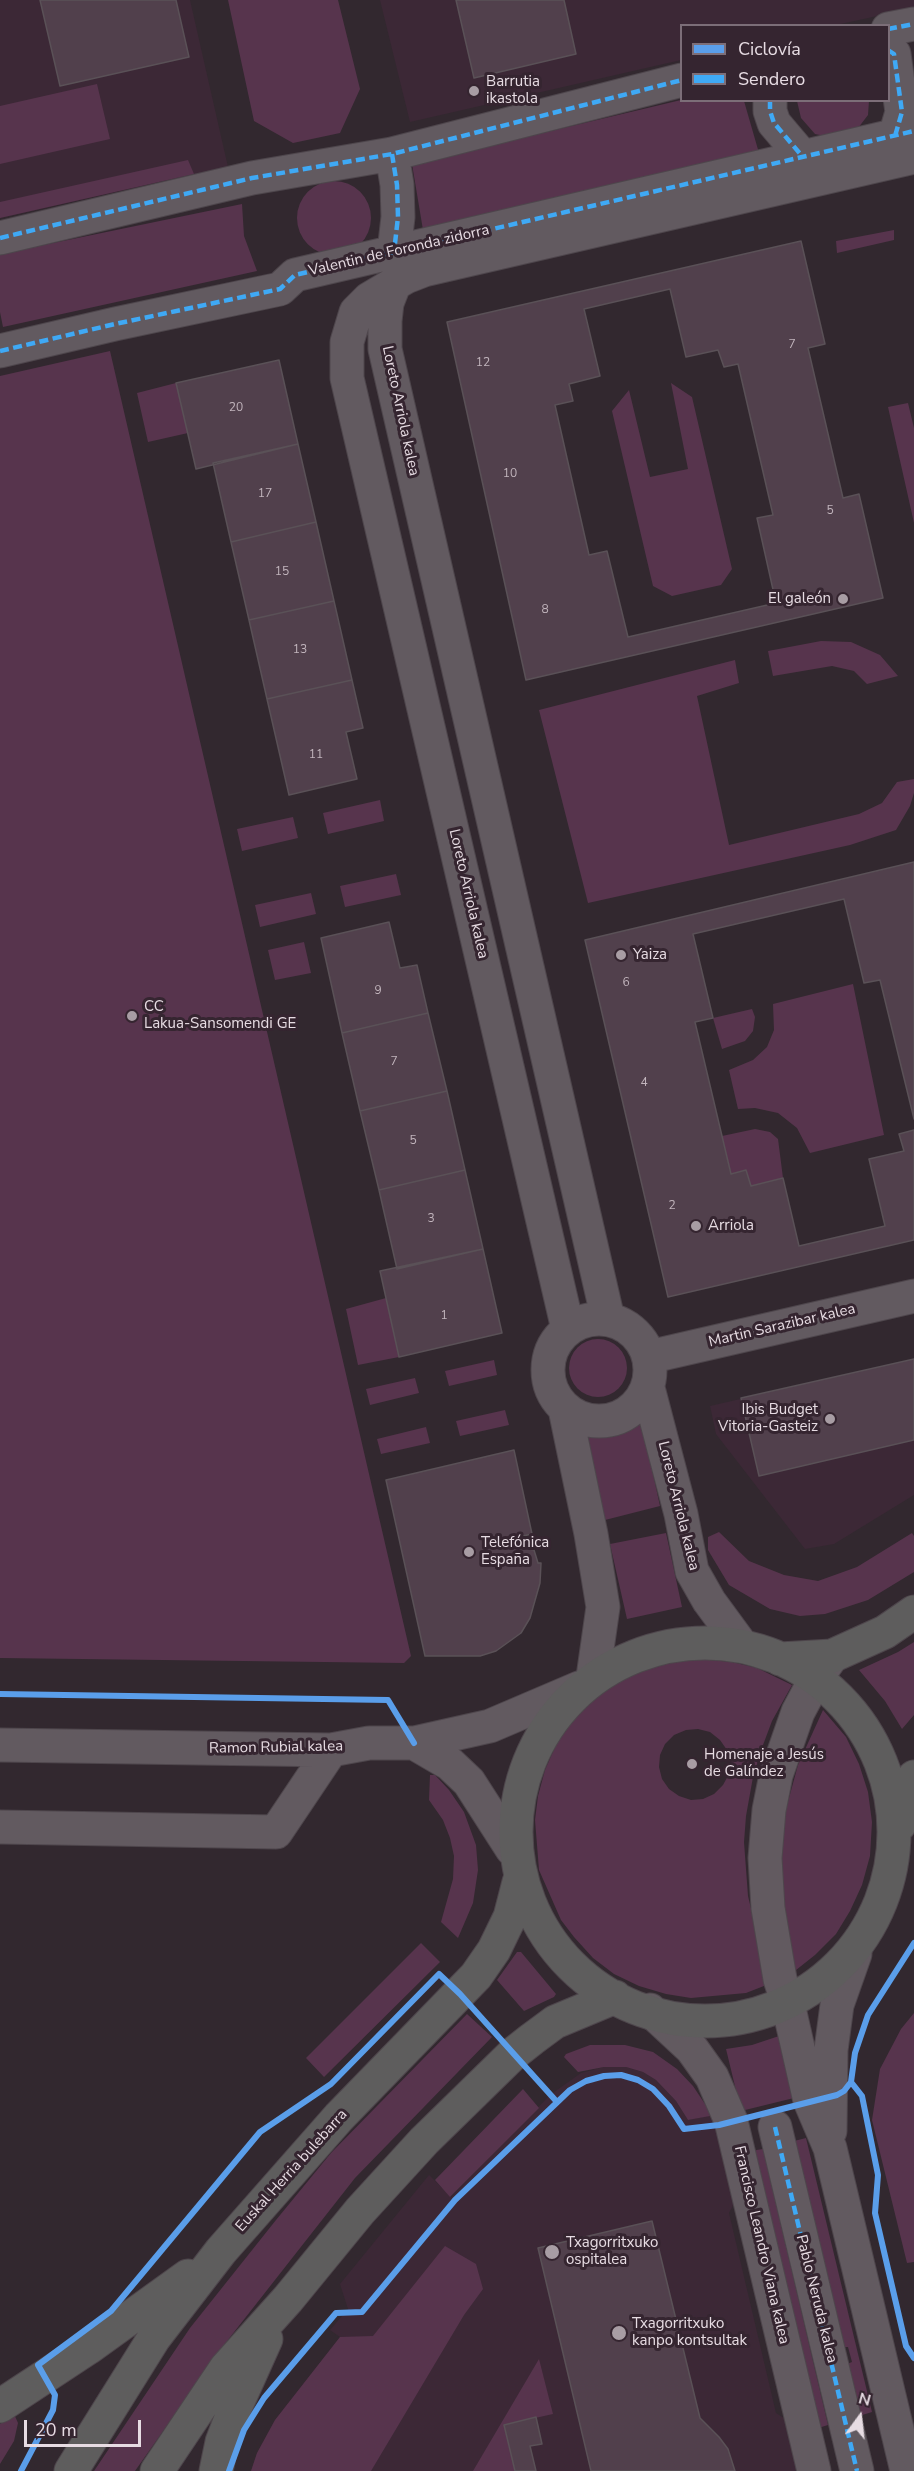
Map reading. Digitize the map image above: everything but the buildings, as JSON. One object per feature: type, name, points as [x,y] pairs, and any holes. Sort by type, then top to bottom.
[{"type":"main road","points":[[914,1612],[824,1668],[780,1659],[742,1646],[703,1642],[664,1646],[627,1658],[586,1682],[544,1733],[528,1764],[519,1791],[512,1849],[519,1882],[558,1948],[576,1968],[615,1997],[685,2020],[717,2023],[757,2018],[810,1992],[855,1954],[871,1928],[887,1894],[896,1856],[899,1825],[914,1777]]},
{"type":"main road","points":[[824,1668],[841,1704],[861,1730],[874,1755],[899,1825]]},
{"type":"main road","name":"Euskal Herria bulebarra","points":[[71,2471],[154,2338],[221,2251],[339,2117],[476,1976],[494,1950],[510,1917],[519,1882]]},
{"type":"main road","points":[[157,2471],[226,2368],[288,2300],[378,2190],[513,2054],[555,2022],[615,1997]]},
{"type":"main road","points":[[0,2406],[126,2322],[221,2251]]},
{"type":"main road","points":[[216,2471],[222,2442],[257,2355],[288,2300]]},
{"type":"street","points":[[890,29],[914,24]]},
{"type":"street","points":[[890,51],[894,54],[908,141]]},
{"type":"street","points":[[0,238],[252,178],[392,154],[680,80]]},
{"type":"street","points":[[770,102],[774,123],[802,156]]},
{"type":"street","name":"Valentin de Foronda zidorra","points":[[0,351],[280,289],[295,275],[802,156],[908,141]]},
{"type":"street","name":"Valentin de Foronda zidorra","points":[[394,285],[424,270],[908,141]]},
{"type":"street","points":[[392,154],[398,206],[394,252]]},
{"type":"street","name":"Loreto Arriola kalea","points":[[394,285],[387,303],[384,349],[608,1319]]},
{"type":"street","name":"Loreto Arriola kalea","points":[[394,285],[369,299],[356,312],[347,342],[347,378],[568,1329]]},
{"type":"street","name":"Martin Sarazibar kalea","points":[[649,1373],[914,1296]]},
{"type":"street","points":[[608,1319],[634,1332],[644,1344],[649,1373],[634,1408],[612,1420],[587,1420],[565,1409],[555,1397],[549,1383],[547,1368],[550,1353],[557,1339],[568,1329],[587,1320],[608,1319]]},
{"type":"street","name":"Loreto Arriola kalea","points":[[649,1373],[692,1570],[709,1601],[742,1646]]},
{"type":"street","points":[[565,1409],[591,1534],[603,1607],[586,1682]]},
{"type":"street","points":[[824,1668],[798,1712],[776,1775],[769,1810],[765,1858],[768,1908],[780,1979],[810,2101],[830,2148],[907,2471]]},
{"type":"street","name":"Ramon Rubial kalea","points":[[0,1745],[331,1750],[369,1743],[414,1743],[490,1726],[586,1682]]},
{"type":"street","points":[[414,1743],[450,1764],[469,1782],[512,1849]]},
{"type":"street","points":[[0,1827],[276,1832],[331,1750]]},
{"type":"street","points":[[830,2148],[831,2050],[837,2005],[855,1954]]},
{"type":"street","name":"Francisco Leandro Viana kalea","points":[[650,2010],[692,2049],[712,2077],[731,2121],[814,2471]]},
{"type":"street","name":"Pablo Neruda kalea","points":[[775,2127],[857,2471]]},
{"type":"shaded area","points":[[0,0],[190,0],[228,167],[0,218]]},
{"type":"shaded area","points":[[228,0],[338,0],[360,89],[340,133],[293,143],[254,121]]},
{"type":"shaded area","name":"Barrutia ikastola","points":[[380,0],[914,0],[914,8],[841,24],[680,24],[680,60],[410,122]]},
{"type":"shaded area","points":[[97,84],[110,139],[0,164],[0,106]]},
{"type":"shaded area","points":[[680,100],[744,102],[759,153],[423,230],[412,164]]},
{"type":"shaded area","points":[[797,102],[869,102],[868,115],[855,132],[835,138],[815,134],[801,118]]},
{"type":"shaded area","points":[[188,160],[194,174],[0,218],[0,202]]},
{"type":"shaded area","points":[[327,181],[341,181],[355,187],[365,197],[371,211],[371,225],[365,239],[355,249],[341,255],[327,255],[313,249],[303,239],[297,225],[297,211],[303,197],[313,187]]},
{"type":"shaded area","points":[[242,204],[244,236],[257,271],[3,327],[0,312],[0,254]]},
{"type":"shaded area","points":[[894,230],[894,240],[837,253],[836,241]]},
{"type":"shaded area","name":"CC Lakua-Sansomendi GE","points":[[110,351],[411,1656],[404,1663],[0,1658],[0,376]]},
{"type":"shaded area","points":[[176,383],[188,433],[148,442],[137,393]]},
{"type":"shaded area","points":[[671,383],[692,397],[732,569],[721,585],[672,596],[653,586],[612,411],[629,390],[650,477],[688,469]]},
{"type":"shaded area","points":[[908,403],[914,428],[914,523],[888,407]]},
{"type":"shaded area","points":[[821,641],[851,642],[880,655],[898,676],[867,684],[854,671],[832,666],[773,676],[768,651]]},
{"type":"shaded area","points":[[735,660],[739,683],[697,696],[729,845],[859,814],[882,803],[897,782],[914,779],[914,793],[910,806],[896,830],[850,845],[588,903],[539,710]]},
{"type":"shaded area","points":[[380,800],[384,821],[328,834],[323,813]]},
{"type":"shaded area","points":[[293,817],[298,838],[242,851],[237,829]]},
{"type":"shaded area","points":[[396,874],[401,895],[345,907],[340,886]]},
{"type":"shaded area","points":[[311,893],[316,914],[260,927],[255,905]]},
{"type":"shaded area","points":[[304,942],[311,973],[275,980],[268,950]]},
{"type":"shaded area","points":[[853,984],[884,1135],[810,1153],[797,1128],[778,1113],[755,1108],[738,1109],[729,1070],[753,1060],[767,1047],[774,1030],[773,1004]]},
{"type":"shaded area","points":[[752,1009],[755,1017],[753,1031],[745,1041],[722,1049],[713,1018]]},
{"type":"shaded area","points":[[755,1129],[770,1132],[778,1139],[783,1178],[751,1186],[746,1170],[731,1174],[722,1136]]},
{"type":"shaded area","points":[[386,1298],[399,1357],[358,1365],[346,1309]]},
{"type":"shaded area","points":[[592,1339],[604,1339],[619,1347],[627,1362],[627,1374],[619,1389],[604,1397],[592,1397],[577,1389],[569,1374],[569,1362],[577,1347]]},
{"type":"shaded area","points":[[914,1359],[914,1495],[834,1544],[805,1549],[716,1434],[710,1406]]},
{"type":"shaded area","points":[[494,1360],[497,1375],[449,1386],[445,1371]]},
{"type":"shaded area","points":[[415,1378],[419,1393],[370,1405],[366,1389]]},
{"type":"shaded area","points":[[505,1410],[509,1425],[460,1436],[456,1421]]},
{"type":"shaded area","points":[[641,1419],[660,1506],[605,1520],[585,1432],[620,1429]]},
{"type":"shaded area","points":[[426,1427],[430,1443],[381,1454],[377,1439]]},
{"type":"shaded area","points":[[719,1532],[749,1561],[784,1575],[818,1581],[857,1567],[912,1533],[914,1536],[914,1572],[868,1600],[825,1614],[800,1616],[770,1609],[729,1585],[708,1550],[708,1537]]},
{"type":"shaded area","points":[[666,1533],[682,1607],[627,1619],[610,1544]]},
{"type":"shaded area","points":[[914,1642],[914,1715],[902,1729],[885,1701],[859,1670]]},
{"type":"shaded area","points":[[699,1659],[732,1662],[757,1668],[792,1685],[772,1721],[763,1745],[753,1777],[746,1816],[744,1842],[748,1896],[769,1984],[746,1993],[691,1998],[639,1986],[614,1974],[593,1958],[561,1920],[539,1870],[535,1820],[538,1796],[545,1770],[556,1745],[573,1720],[595,1698],[620,1681],[668,1663]],"holes":[[[698,1729],[710,1732],[727,1750],[730,1762],[729,1774],[714,1794],[703,1799],[691,1800],[679,1796],[669,1789],[662,1779],[659,1767],[660,1755],[665,1744],[674,1735],[686,1730]]]},
{"type":"shaded area","points":[[823,1710],[846,1737],[859,1764],[868,1792],[872,1822],[870,1856],[862,1885],[836,1934],[791,1974],[778,1889],[783,1820],[798,1765]]},
{"type":"shaded area","points":[[430,1775],[435,1775],[449,1790],[464,1812],[476,1845],[478,1870],[473,1903],[458,1938],[441,1922],[453,1879],[454,1856],[443,1820],[429,1800]]},
{"type":"shaded area","points":[[421,1943],[440,1962],[324,2077],[306,2058]]},
{"type":"shaded area","points":[[517,1952],[521,1952],[556,1994],[524,2011],[497,1980]]},
{"type":"shaded area","points":[[914,2013],[914,2262],[907,2263],[872,2120],[880,2069],[901,2029]]},
{"type":"shaded area","points":[[467,2014],[492,2037],[355,2178],[220,2350],[135,2471],[94,2471],[190,2328],[276,2220],[331,2153]]},
{"type":"shaded area","points":[[782,2035],[798,2097],[741,2111],[726,2049],[752,2045]]},
{"type":"shaded area","points":[[590,2045],[625,2045],[653,2052],[677,2069],[693,2086],[709,2110],[710,2116],[688,2120],[676,2101],[656,2080],[643,2072],[626,2067],[604,2067],[578,2072],[564,2057],[566,2054]]},
{"type":"shaded area","name":"Txagorritxuko ospitalea","points":[[604,2067],[626,2067],[643,2072],[656,2080],[676,2101],[688,2120],[716,2114],[738,2196],[729,2213],[776,2413],[790,2422],[799,2465],[796,2471],[251,2471],[257,2453],[275,2420],[340,2337],[330,2330],[348,2309],[340,2284],[429,2175],[451,2197],[550,2095],[581,2073]]},
{"type":"shaded area","points":[[523,2089],[539,2108],[450,2197],[435,2180]]},
{"type":"shaded area","points":[[806,2138],[872,2412],[859,2416],[847,2364],[852,2362],[848,2347],[843,2347],[794,2141]]},
{"type":"shaded area","points":[[763,2149],[828,2425],[815,2429],[750,2151]]},
{"type":"shaded area","points":[[445,2246],[476,2264],[483,2289],[464,2315],[371,2471],[251,2471],[257,2453],[275,2420],[340,2337],[373,2336]]},
{"type":"shaded area","points":[[539,2359],[553,2414],[504,2425],[515,2471],[473,2471]]},
{"type":"shaded area","points":[[14,2414],[18,2423],[14,2441],[0,2464],[0,2424]]},
{"type":"marked path","points":[[890,29],[914,24]]},
{"type":"marked path","points":[[890,51],[894,54],[902,112],[895,136]]},
{"type":"marked path","points":[[0,238],[252,178],[392,154],[680,81]]},
{"type":"marked path","points":[[770,102],[774,123],[802,156]]},
{"type":"marked path","points":[[0,351],[280,289],[295,275],[914,131]]},
{"type":"marked path","points":[[392,154],[397,185],[398,217],[394,252]]},
{"type":"marked path","points":[[775,2127],[857,2471]]},
{"type":"cycle path","points":[[0,1694],[388,1700],[414,1743]]},
{"type":"cycle path","points":[[229,2471],[244,2430],[264,2398],[336,2313],[362,2312],[455,2200],[570,2090],[586,2081],[604,2076],[621,2075],[638,2080],[653,2089],[669,2106],[684,2129],[719,2125],[837,2095],[844,2091],[851,2082],[855,2053],[868,2015],[914,1943]]},
{"type":"cycle path","points":[[21,2471],[53,2410],[55,2395],[38,2365],[111,2311],[260,2132],[331,2084],[439,1974],[460,1994],[557,2102]]},
{"type":"cycle path","points":[[851,2082],[862,2096],[878,2175],[875,2213],[906,2346],[914,2358]]},
{"type":"place","name":"Barrutia ikastola","points":[[474,91]]},
{"type":"place","name":"El galeón","points":[[843,599]]},
{"type":"place","name":"Yaiza","points":[[621,955]]},
{"type":"place","name":"CC Lakua-Sansomendi GE","points":[[132,1016]]},
{"type":"place","name":"Arriola","points":[[696,1226]]},
{"type":"place","name":"Ibis Budget Vitoria-Gasteiz","points":[[830,1419]]},
{"type":"place","name":"Telefónica España","points":[[469,1552]]},
{"type":"place","name":"Homenaje a Jesús de Galíndez","points":[[692,1764]]},
{"type":"place","name":"Txagorritxuko ospitalea","points":[[552,2252]]},
{"type":"place","name":"Txagorritxuko kanpo kontsultak","points":[[619,2333]]}]
